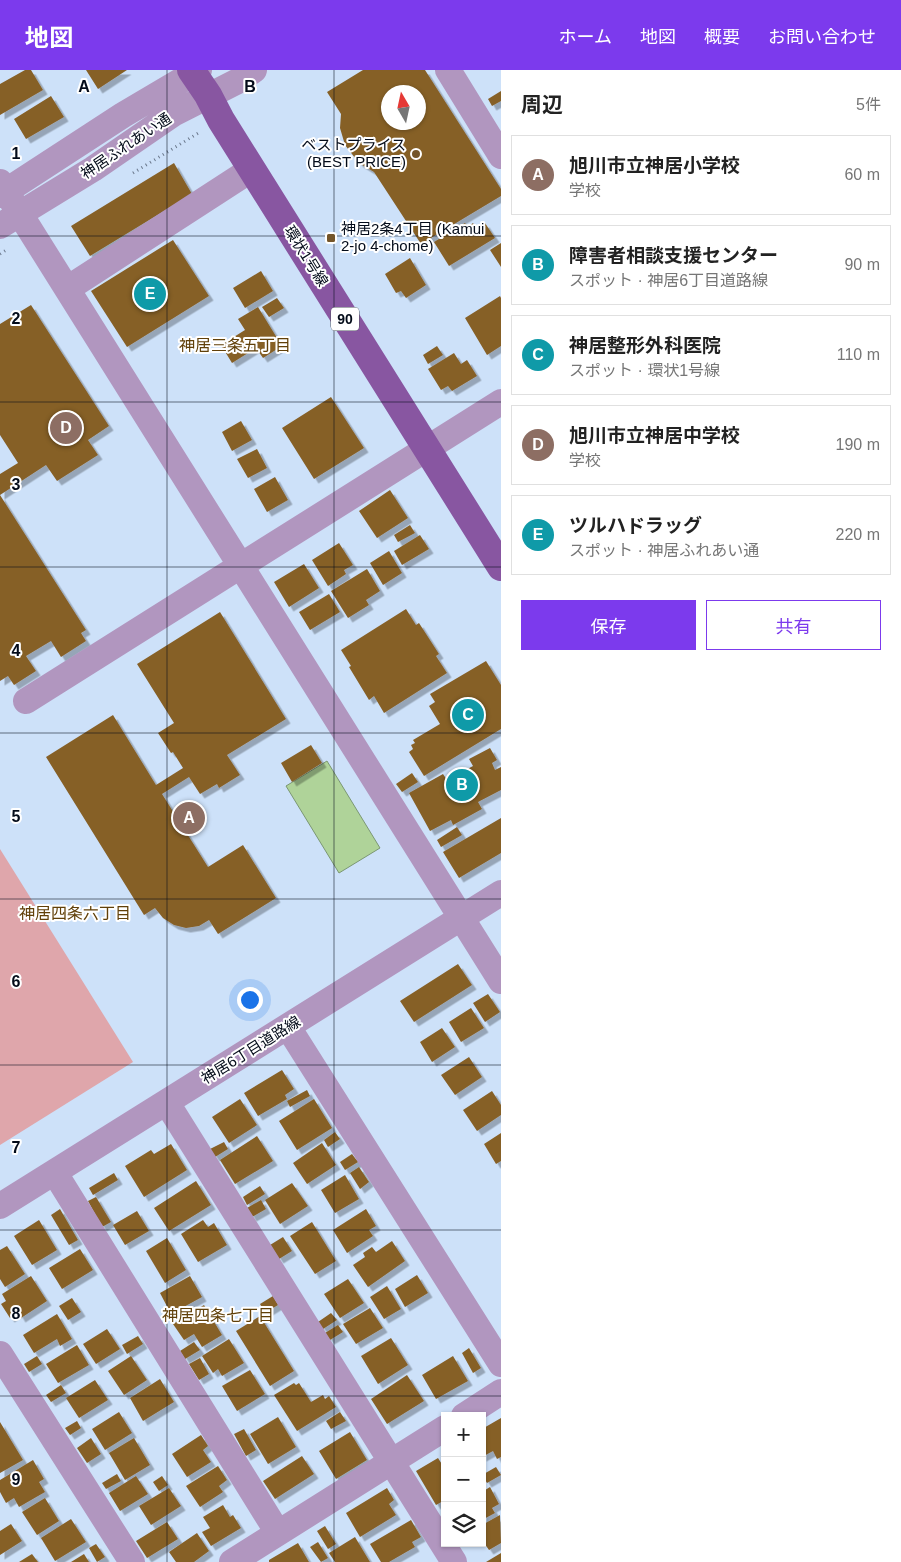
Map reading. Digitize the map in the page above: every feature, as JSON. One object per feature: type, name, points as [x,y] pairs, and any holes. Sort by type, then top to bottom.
[{"type":"main road","name":"環状1号線","points":[[198,77],[221,120],[501,568]]},
{"type":"street","name":"神居ふれあい通","points":[[2,189],[123,115],[198,77],[238,81],[254,70]]},
{"type":"street","points":[[448,70],[501,156]]},
{"type":"street","name":"神居ふれあい通","points":[[10,220],[93,169],[173,114],[198,77]]},
{"type":"street","points":[[67,289],[252,170]]},
{"type":"street","points":[[2,189],[10,220],[67,289],[501,981]]},
{"type":"street","points":[[26,701],[501,402]]},
{"type":"street","name":"神居6丁目道路線","points":[[0,1206],[501,893]]},
{"type":"street","points":[[288,1027],[501,1364]]},
{"type":"street","points":[[167,1103],[454,1562]]},
{"type":"street","points":[[55,1172],[278,1532]]},
{"type":"street","points":[[0,1354],[132,1562]]},
{"type":"street","points":[[470,1412],[501,1392]]},
{"type":"street","points":[[245,1558],[278,1532],[441,1431]]},
{"type":"shaded area","points":[[327,761],[380,848],[339,873],[286,786]]},
{"type":"shaded area","points":[[0,849],[133,1062],[0,1145]]},
{"type":"building","points":[[25,70],[31,70],[43,90],[0,115],[0,84]]},
{"type":"building","points":[[86,70],[127,70],[98,89]]},
{"type":"building","name":"ベストプライス (BEST PRICE)","points":[[363,70],[425,70],[501,189],[501,196],[421,244],[374,172],[359,163],[345,145],[340,128],[341,114],[327,92]]},
{"type":"building","points":[[501,91],[501,101],[492,106],[488,99]]},
{"type":"building","points":[[51,96],[64,117],[26,139],[14,119]]},
{"type":"building","points":[[174,163],[192,194],[90,256],[71,226]]},
{"type":"building","points":[[465,223],[468,227],[473,223],[476,228],[485,223],[495,238],[449,266],[434,242]]},
{"type":"building","points":[[173,240],[209,296],[127,347],[91,291]]},
{"type":"building","points":[[501,243],[501,267],[490,250]]},
{"type":"building","points":[[410,258],[426,285],[406,298],[401,291],[396,293],[385,274]]},
{"type":"building","points":[[261,271],[273,291],[245,308],[233,288]]},
{"type":"building","points":[[500,296],[501,346],[487,355],[465,318]]},
{"type":"building","points":[[277,298],[284,308],[269,317],[262,307]]},
{"type":"building","points":[[31,305],[109,426],[88,440],[98,455],[57,481],[46,465],[0,495],[0,474],[18,463],[0,435],[0,324]]},
{"type":"building","points":[[258,307],[282,346],[263,358],[256,348],[232,363],[221,345],[245,330],[238,319]]},
{"type":"building","points":[[437,346],[443,355],[428,364],[423,355]]},
{"type":"building","points":[[454,353],[461,364],[467,360],[477,376],[452,391],[448,386],[441,390],[428,369]]},
{"type":"building","points":[[331,397],[364,448],[314,479],[282,428]]},
{"type":"building","points":[[241,421],[252,440],[232,451],[222,432]]},
{"type":"building","points":[[257,449],[267,468],[248,478],[237,459]]},
{"type":"building","points":[[275,477],[288,500],[267,512],[254,489]]},
{"type":"building","points":[[390,490],[408,518],[377,538],[359,511]]},
{"type":"building","points":[[0,495],[86,630],[81,633],[86,641],[61,657],[51,641],[26,656],[36,671],[14,685],[8,676],[0,681]]},
{"type":"building","points":[[410,525],[415,533],[398,542],[394,535]]},
{"type":"building","points":[[420,535],[429,549],[402,565],[394,551]]},
{"type":"building","points":[[339,543],[353,565],[344,570],[346,574],[328,586],[312,560]]},
{"type":"building","points":[[389,551],[402,573],[383,585],[370,563]]},
{"type":"building","points":[[304,564],[319,588],[289,607],[274,582]]},
{"type":"building","points":[[367,569],[380,591],[366,600],[369,605],[348,618],[331,591]]},
{"type":"building","points":[[329,594],[340,612],[310,630],[299,612]]},
{"type":"building","points":[[406,609],[416,625],[419,623],[439,654],[436,656],[447,673],[384,713],[374,696],[369,700],[341,650]]},
{"type":"building","points":[[220,612],[286,719],[227,755],[240,775],[219,788],[217,784],[200,794],[189,777],[162,794],[208,867],[243,845],[276,898],[218,934],[209,920],[199,926],[186,928],[174,925],[163,918],[155,908],[144,915],[46,757],[113,715],[156,785],[183,768],[158,733],[174,723],[137,664]]},
{"type":"building","points":[[486,661],[501,685],[501,729],[424,776],[409,752],[413,749],[411,745],[415,743],[413,740],[440,724],[429,706],[435,702],[430,694]]},
{"type":"building","points":[[311,745],[322,763],[292,782],[281,763]]},
{"type":"building","points":[[490,748],[497,760],[492,763],[495,770],[501,767],[501,790],[478,802],[482,809],[453,825],[451,820],[430,831],[409,793],[443,774],[447,780],[473,766],[469,759]]},
{"type":"building","points":[[412,773],[418,782],[402,792],[396,784]]},
{"type":"building","points":[[501,818],[501,853],[459,878],[443,852]]},
{"type":"building","points":[[457,827],[462,835],[441,847],[437,840]]},
{"type":"building","points":[[458,964],[472,985],[414,1022],[400,1001]]},
{"type":"building","points":[[488,994],[500,1012],[485,1022],[473,1003]]},
{"type":"building","points":[[471,1008],[484,1028],[461,1042],[449,1022]]},
{"type":"building","points":[[442,1028],[455,1047],[432,1062],[420,1042]]},
{"type":"building","points":[[469,1057],[482,1077],[455,1095],[441,1075]]},
{"type":"building","points":[[282,1070],[294,1089],[285,1095],[287,1099],[258,1116],[244,1093]]},
{"type":"building","points":[[307,1090],[310,1096],[290,1107],[287,1101]]},
{"type":"building","points":[[492,1091],[501,1105],[501,1115],[477,1131],[463,1110]]},
{"type":"building","points":[[240,1099],[257,1125],[229,1143],[212,1117]]},
{"type":"building","points":[[314,1099],[332,1128],[297,1150],[279,1121]]},
{"type":"building","points":[[335,1132],[340,1139],[328,1147],[324,1140]]},
{"type":"building","points":[[501,1133],[501,1161],[496,1164],[484,1144]]},
{"type":"building","points":[[257,1136],[273,1161],[235,1184],[220,1160]]},
{"type":"building","points":[[224,1142],[228,1149],[215,1157],[210,1149]]},
{"type":"building","points":[[322,1143],[336,1165],[307,1184],[293,1163]]},
{"type":"building","points":[[171,1144],[187,1170],[144,1197],[125,1166],[151,1150],[154,1154]]},
{"type":"building","points":[[352,1154],[358,1162],[345,1170],[340,1162]]},
{"type":"building","points":[[359,1167],[369,1182],[360,1189],[350,1173]]},
{"type":"building","points":[[114,1173],[118,1180],[93,1195],[89,1188]]},
{"type":"building","points":[[345,1175],[359,1199],[335,1213],[321,1190]]},
{"type":"building","points":[[196,1181],[211,1205],[169,1231],[154,1208]]},
{"type":"building","points":[[292,1183],[308,1206],[280,1224],[265,1200]]},
{"type":"building","points":[[260,1186],[265,1194],[247,1205],[243,1197]]},
{"type":"building","points":[[96,1197],[111,1222],[102,1227],[88,1201]]},
{"type":"building","points":[[261,1200],[266,1209],[252,1217],[247,1208]]},
{"type":"building","points":[[60,1209],[78,1240],[69,1245],[51,1215]]},
{"type":"building","points":[[366,1209],[376,1226],[369,1230],[373,1236],[347,1253],[333,1230]]},
{"type":"building","points":[[137,1211],[149,1231],[125,1245],[113,1225]]},
{"type":"building","points":[[39,1220],[57,1250],[32,1265],[14,1236]]},
{"type":"building","points":[[203,1220],[208,1227],[214,1223],[227,1245],[198,1262],[181,1234]]},
{"type":"building","points":[[312,1222],[336,1261],[315,1274],[290,1236]]},
{"type":"building","points":[[283,1237],[292,1251],[279,1259],[270,1245]]},
{"type":"building","points":[[167,1238],[186,1270],[165,1283],[146,1251]]},
{"type":"building","points":[[392,1241],[405,1261],[368,1287],[353,1265],[365,1257],[363,1253],[372,1247],[376,1252]]},
{"type":"building","points":[[7,1246],[25,1274],[5,1287],[0,1279],[0,1250]]},
{"type":"building","points":[[80,1249],[93,1270],[62,1289],[49,1268]]},
{"type":"building","points":[[417,1275],[428,1293],[405,1307],[395,1289]]},
{"type":"building","points":[[31,1276],[47,1301],[21,1318],[18,1313],[10,1318],[1,1304],[6,1301],[2,1294]]},
{"type":"building","points":[[190,1276],[202,1297],[171,1314],[160,1293]]},
{"type":"building","points":[[348,1279],[364,1303],[340,1318],[324,1294]]},
{"type":"building","points":[[387,1286],[401,1309],[384,1319],[370,1297]]},
{"type":"building","points":[[273,1296],[278,1305],[265,1313],[260,1304]]},
{"type":"building","points":[[72,1298],[81,1312],[68,1320],[59,1306]]},
{"type":"building","points":[[204,1305],[222,1335],[202,1347],[194,1334],[184,1340],[173,1324]]},
{"type":"building","points":[[370,1308],[383,1328],[356,1344],[343,1324]]},
{"type":"building","points":[[331,1313],[337,1320],[323,1329],[318,1322]]},
{"type":"building","points":[[57,1314],[72,1339],[60,1346],[57,1339],[34,1353],[23,1335]]},
{"type":"building","points":[[260,1316],[294,1371],[270,1386],[236,1331]]},
{"type":"building","points":[[338,1325],[343,1332],[330,1340],[325,1333]]},
{"type":"building","points":[[107,1329],[120,1349],[96,1364],[83,1344]]},
{"type":"building","points":[[138,1336],[143,1344],[127,1354],[122,1345]]},
{"type":"building","points":[[391,1338],[408,1365],[378,1384],[361,1356]]},
{"type":"building","points":[[229,1339],[244,1363],[222,1376],[218,1369],[213,1373],[202,1356]]},
{"type":"building","points":[[194,1342],[200,1350],[185,1359],[180,1351]]},
{"type":"building","points":[[77,1345],[89,1365],[58,1383],[46,1364]]},
{"type":"building","points":[[469,1348],[481,1368],[473,1373],[462,1353]]},
{"type":"building","points":[[37,1356],[42,1364],[29,1372],[24,1364]]},
{"type":"building","points":[[131,1356],[147,1380],[124,1395],[108,1371]]},
{"type":"building","points":[[453,1356],[468,1381],[436,1399],[422,1375]]},
{"type":"building","points":[[200,1358],[209,1374],[199,1380],[189,1364]]},
{"type":"building","points":[[250,1370],[265,1394],[237,1411],[222,1386]]},
{"type":"building","points":[[407,1375],[424,1401],[387,1424],[371,1399]]},
{"type":"building","points":[[160,1379],[174,1402],[143,1421],[130,1398]]},
{"type":"building","points":[[95,1380],[108,1400],[79,1418],[66,1398]]},
{"type":"building","points":[[294,1383],[296,1385],[299,1383],[311,1402],[323,1395],[325,1399],[329,1396],[336,1407],[297,1431],[274,1395]]},
{"type":"building","points":[[61,1385],[66,1393],[51,1402],[46,1395]]},
{"type":"building","points":[[119,1412],[132,1433],[105,1450],[92,1429]]},
{"type":"building","points":[[340,1412],[346,1421],[331,1429],[326,1421]]},
{"type":"building","points":[[278,1417],[296,1447],[268,1464],[250,1434]]},
{"type":"building","points":[[501,1418],[501,1457],[497,1459],[493,1451],[486,1455],[486,1427]]},
{"type":"building","points":[[77,1421],[81,1428],[70,1435],[65,1428]]},
{"type":"building","points":[[0,1422],[23,1460],[0,1473]]},
{"type":"building","points":[[244,1429],[256,1450],[246,1456],[234,1434]]},
{"type":"building","points":[[350,1432],[367,1460],[336,1479],[319,1451]]},
{"type":"building","points":[[201,1435],[208,1446],[203,1450],[211,1462],[187,1477],[172,1454]]},
{"type":"building","points":[[91,1438],[101,1454],[87,1463],[77,1448]]},
{"type":"building","points":[[134,1438],[150,1465],[125,1480],[109,1453]]},
{"type":"building","points":[[302,1456],[314,1474],[275,1499],[263,1481]]},
{"type":"building","points":[[438,1458],[441,1463],[441,1502],[436,1505],[416,1471]]},
{"type":"building","points":[[33,1460],[44,1479],[39,1482],[45,1492],[19,1507],[14,1498],[6,1503],[0,1492],[0,1480]]},
{"type":"building","points":[[218,1466],[227,1480],[219,1486],[223,1492],[200,1507],[186,1486]]},
{"type":"building","points":[[496,1467],[501,1475],[487,1483],[486,1473]]},
{"type":"building","points":[[117,1474],[121,1481],[106,1489],[102,1483]]},
{"type":"building","points":[[136,1476],[148,1494],[120,1511],[109,1493]]},
{"type":"building","points":[[162,1476],[168,1485],[159,1491],[153,1482]]},
{"type":"building","points":[[490,1487],[499,1504],[492,1508],[495,1513],[486,1518],[486,1502],[486,1490]]},
{"type":"building","points":[[169,1488],[181,1506],[151,1525],[139,1506]]},
{"type":"building","points":[[387,1488],[394,1500],[389,1504],[396,1515],[360,1537],[346,1513]]},
{"type":"building","points":[[45,1498],[59,1521],[37,1535],[22,1512]]},
{"type":"building","points":[[223,1505],[230,1517],[233,1515],[241,1528],[211,1546],[202,1532],[210,1528],[203,1517]]},
{"type":"building","points":[[500,1515],[501,1543],[489,1550],[486,1546],[486,1523]]},
{"type":"building","points":[[71,1519],[86,1542],[55,1561],[41,1538]]},
{"type":"building","points":[[411,1520],[421,1537],[412,1542],[415,1547],[389,1562],[381,1562],[370,1544]]},
{"type":"building","points":[[167,1522],[178,1539],[147,1558],[136,1541]]},
{"type":"building","points":[[11,1524],[22,1541],[0,1555],[0,1531]]},
{"type":"building","points":[[325,1526],[336,1544],[328,1549],[317,1531]]},
{"type":"building","points":[[197,1533],[209,1551],[194,1562],[176,1562],[169,1552]]},
{"type":"building","points":[[355,1537],[370,1562],[335,1562],[329,1553]]},
{"type":"building","points":[[318,1542],[328,1558],[321,1562],[310,1547]]},
{"type":"building","points":[[298,1543],[309,1562],[269,1562],[269,1560]]},
{"type":"building","points":[[96,1544],[105,1557],[97,1562],[89,1548]]},
{"type":"building","points":[[501,1553],[501,1562],[486,1562]]},
{"type":"building","points":[[32,1554],[38,1562],[19,1562]]},
{"type":"building","points":[[84,1554],[89,1562],[71,1562]]},
{"type":"place","name":"ベストプライス (BEST PRICE)","points":[[416,154]]},
{"type":"place","name":"神居2条4丁目 (Kamui 2-jo 4-chome)","points":[[331,238]]},
{"type":"place","name":"ツルハドラッグ","points":[[150,294]]},
{"type":"place","name":"旭川市立神居中学校","points":[[66,428]]},
{"type":"place","name":"神居整形外科医院","points":[[468,715]]},
{"type":"place","name":"障害者相談支援センター","points":[[462,785]]},
{"type":"place","name":"旭川市立神居小学校","points":[[189,818]]},
{"type":"district","name":"神居三条五丁目","points":[[235,345]]},
{"type":"district","name":"神居四条六丁目","points":[[75,913]]},
{"type":"district","name":"神居四条七丁目","points":[[218,1315]]}]
